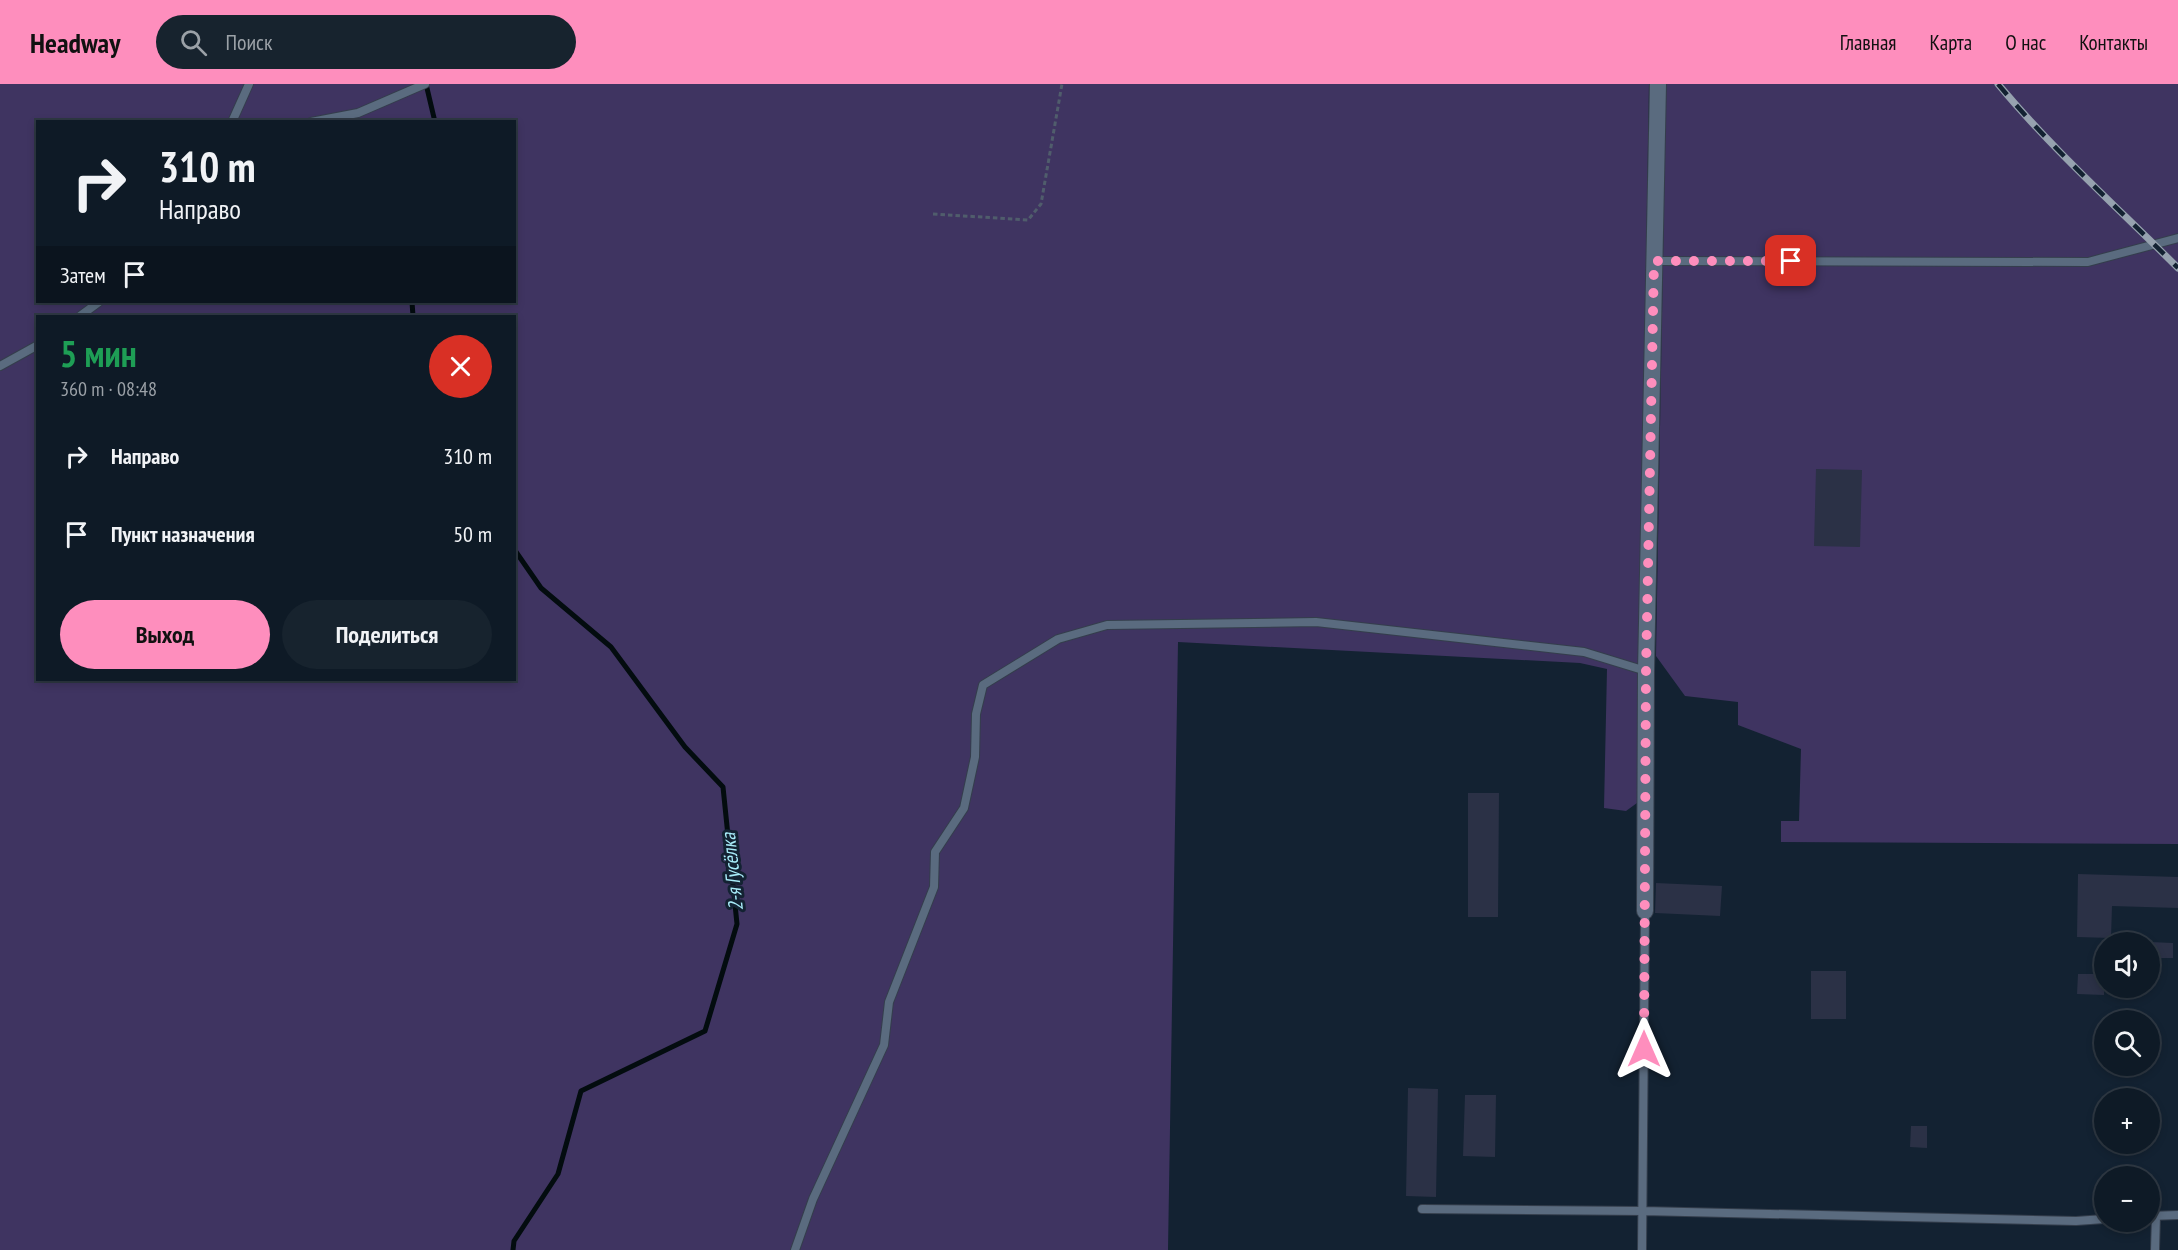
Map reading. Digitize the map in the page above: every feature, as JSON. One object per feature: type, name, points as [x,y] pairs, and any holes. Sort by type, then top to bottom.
[{"type":"street","points":[[1645,911],[1646,671],[1658,84]]},
{"type":"lane","points":[[233,120],[249,84]]},
{"type":"lane","points":[[321,120],[358,113],[425,84]]},
{"type":"lane","points":[[1654,261],[2088,262],[2178,238]]},
{"type":"lane","points":[[81,315],[98,303]]},
{"type":"lane","points":[[0,366],[36,346]]},
{"type":"lane","points":[[795,1250],[813,1199],[884,1045],[889,1002],[934,887],[935,852],[964,807],[975,757],[976,714],[983,685],[1058,639],[1118,625],[1316,622],[1584,652],[1646,671]]},
{"type":"lane","points":[[1642,1250],[1645,911]]},
{"type":"lane","points":[[1422,1209],[2094,1220]]},
{"type":"lane","points":[[2160,1216],[2178,1215]]},
{"type":"lane","points":[[2154,1232],[2155,1250]]},
{"type":"path","points":[[933,214],[1028,220],[1041,204],[1062,84]]},
{"type":"shaded area","points":[[0,84],[1649,84],[1637,803],[1626,811],[1604,808],[1607,669],[1580,663],[1178,642],[1168,1250],[0,1250]]},
{"type":"shaded area","points":[[1666,84],[2178,84],[2178,844],[1781,842],[1781,821],[1799,821],[1801,749],[1738,725],[1738,702],[1685,696],[1656,656]]},
{"type":"building","points":[[1816,469],[1862,470],[1860,547],[1814,546]]},
{"type":"building","points":[[1468,793],[1499,793],[1498,917],[1468,917]]},
{"type":"building","points":[[2078,874],[2178,877],[2178,908],[2112,906],[2111,932],[2094,932],[2094,938],[2077,937]]},
{"type":"building","points":[[1656,883],[1722,886],[1720,916],[1655,913]]},
{"type":"building","points":[[2160,942],[2173,943],[2173,958],[2160,958]]},
{"type":"building","points":[[1811,971],[1846,971],[1846,1019],[1811,1019]]},
{"type":"building","points":[[2078,974],[2094,974],[2094,995],[2077,994]]},
{"type":"building","points":[[1408,1088],[1438,1089],[1436,1197],[1406,1196]]},
{"type":"building","points":[[1465,1095],[1496,1095],[1495,1157],[1463,1156]]},
{"type":"building","points":[[1911,1126],[1927,1126],[1927,1148],[1910,1147]]},
{"type":"waterway","name":"2-я Гусёлка","points":[[426,84],[435,120]]},
{"type":"waterway","name":"2-я Гусёлка","points":[[412,303],[413,315]]},
{"type":"waterway","name":"2-я Гусёлка","points":[[513,1250],[514,1241],[558,1174],[581,1091],[705,1031],[737,924],[723,787],[685,747],[611,647],[541,588],[516,552]]},
{"type":"railway","points":[[1998,84],[2063,155],[2178,268]]},
{"type":"route","points":[[1644,1049],[1646,671],[1654,261],[1791,261]]}]
